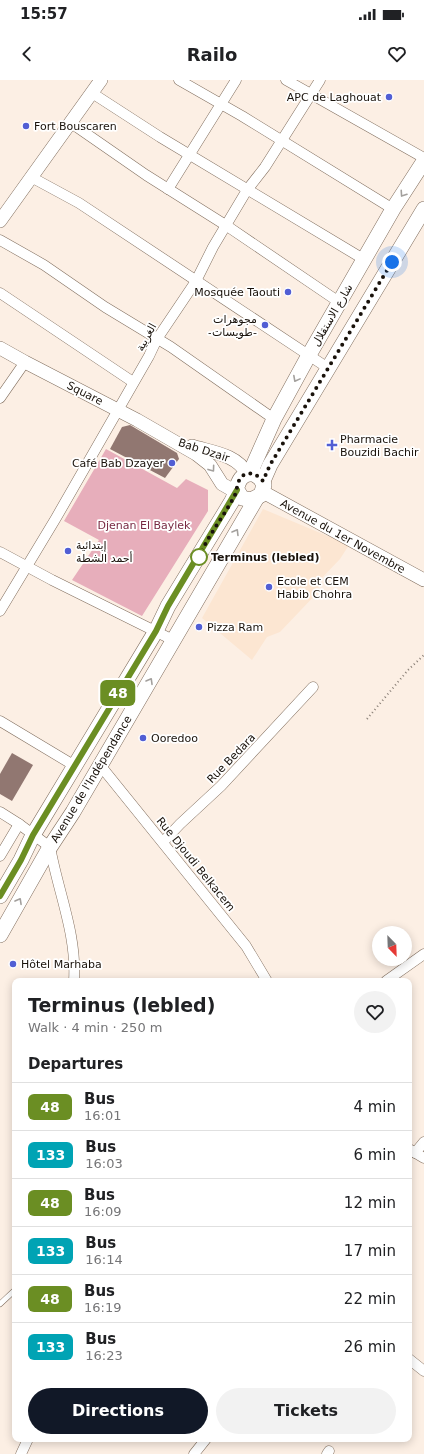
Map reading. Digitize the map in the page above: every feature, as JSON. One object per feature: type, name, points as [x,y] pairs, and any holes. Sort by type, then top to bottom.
[{"type":"main road","name":"شارع الاستقلال","points":[[248,474],[274,419],[309,355],[393,209],[424,160]]},
{"type":"main road","name":"Avenue de l'Indépendance","points":[[0,935],[50,847],[100,765],[260,491],[270,465],[424,209]]},
{"type":"main road","name":"Bab Dzair","points":[[237,489],[242,498],[251,500],[260,491],[257,475],[248,474]]},
{"type":"main road","points":[[237,489],[238,481],[248,474]]},
{"type":"main road","name":"Avenue de l'Indépendance","points":[[0,896],[21,860],[33,835],[156,631],[168,606],[237,489]]},
{"type":"street","points":[[0,221],[101,80]]},
{"type":"street","points":[[179,80],[281,140],[393,209]]},
{"type":"street","points":[[168,189],[236,80]]},
{"type":"street","points":[[286,80],[343,111],[424,160]]},
{"type":"street","name":"الغربية","points":[[0,611],[118,411],[157,339],[196,281],[247,190],[320,80]]},
{"type":"street","points":[[92,93],[104,102],[247,190],[364,260]]},
{"type":"street","points":[[71,123],[339,302]]},
{"type":"street","points":[[31,177],[79,203],[328,368]]},
{"type":"street","points":[[0,240],[44,265],[105,307],[194,362],[274,419]]},
{"type":"street","points":[[0,293],[133,382]]},
{"type":"street","name":"Square","points":[[0,348],[169,439]]},
{"type":"street","points":[[0,398],[24,362]]},
{"type":"street","name":"Bab Dzair","points":[[169,439],[230,458],[241,464],[248,474]]},
{"type":"street","name":"Bab Dzair","points":[[169,439],[206,461],[225,486],[237,489]]},
{"type":"street","name":"Avenue du 1er Novembre","points":[[260,491],[424,580]]},
{"type":"street","points":[[0,552],[52,580],[173,640]]},
{"type":"street","name":"Rue Bedara","points":[[163,842],[221,786],[313,687]]},
{"type":"street","points":[[0,721],[75,766]]},
{"type":"street","name":"Rue Djoudi Belkacem","points":[[100,765],[246,946],[265,978]]},
{"type":"street","points":[[0,812],[50,847],[55,875],[72,932],[75,963],[74,978]]},
{"type":"street","points":[[0,856],[19,824]]},
{"type":"street","points":[[390,978],[424,954]]},
{"type":"street","points":[[416,1154],[424,1142]]},
{"type":"street","points":[[412,1361],[424,1371]]},
{"type":"street","points":[[21,1454],[27,1442]]},
{"type":"street","points":[[194,1454],[204,1442]]},
{"type":"lane","points":[[0,1304],[12,1293]]},
{"type":"path","points":[[367,718],[408,670],[424,655]]},
{"type":"shaded area","name":"Ecole et CEM Habib Chohra","points":[[263,509],[349,545],[340,559],[317,583],[320,590],[280,632],[267,637],[252,660],[202,618]]},
{"type":"green space","name":"Djenan El Baylek","points":[[106,449],[177,488],[186,479],[208,490],[208,511],[142,616],[72,580],[99,540],[64,521]]},
{"type":"building","points":[[130,425],[177,453],[179,459],[165,478],[110,449],[122,427]]},
{"type":"building","points":[[12,753],[33,765],[12,801],[0,794],[0,774]]},
{"type":"bus line","name":"48","points":[[0,896],[21,860],[33,835],[156,631],[168,606],[220,522],[237,490]]},
{"type":"place","name":"APC de Laghouat","points":[[389,97]]},
{"type":"place","name":"Fort Bouscaren","points":[[26,126]]},
{"type":"place","name":"Mosquée Taouti","points":[[288,292]]},
{"type":"place","name":"مجوهرات -طويسات-","points":[[265,325]]},
{"type":"place","name":"Pharmacie Bouzidi Bachir","points":[[332,445]]},
{"type":"place","name":"Café Bab Dzayer","points":[[172,463]]},
{"type":"place","name":"إبتدائية أحمد الشطة","points":[[68,551]]},
{"type":"place","name":"Terminus (lebled)","points":[[199,557]]},
{"type":"place","name":"Ecole et CEM Habib Chohra","points":[[269,587]]},
{"type":"place","name":"Pizza Ram","points":[[199,627]]},
{"type":"place","name":"Ooredoo","points":[[143,738]]},
{"type":"place","name":"Hôtel Marhaba","points":[[13,964]]},
{"type":"route","points":[[199,557],[232,501],[240,478],[243,475],[250,473],[257,475],[263,481],[270,465],[392,262]]}]
